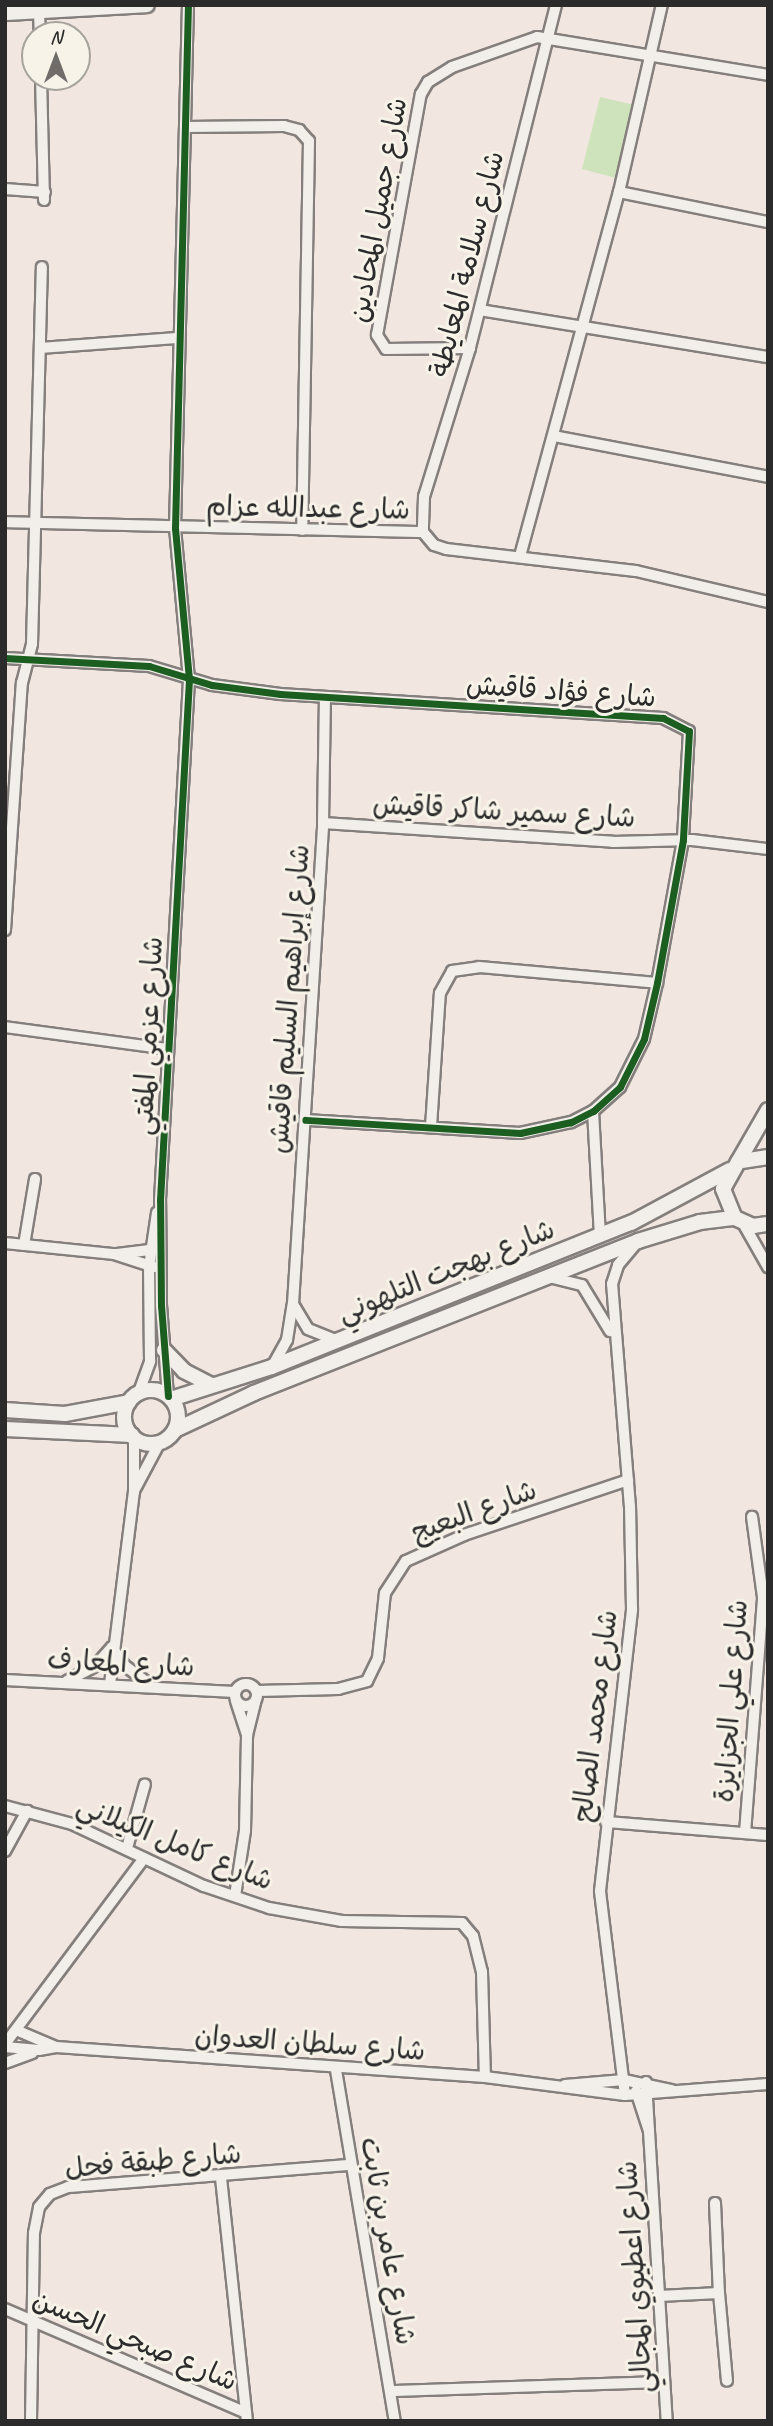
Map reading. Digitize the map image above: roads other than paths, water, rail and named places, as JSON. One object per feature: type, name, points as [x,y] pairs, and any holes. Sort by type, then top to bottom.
[{"type":"street","points":[[5,13],[146,5]]},
{"type":"street","name":"شارع عزمي المفتي","points":[[134,1397],[151,1350],[189,679],[175,528],[177,338],[186,244],[188,5]]},
{"type":"street","name":"شارع سلامة المعايطة","points":[[423,532],[424,497],[470,348],[556,5]]},
{"type":"street","points":[[520,556],[619,192],[662,5]]},
{"type":"street","points":[[39,11],[39,21]]},
{"type":"street","points":[[548,37],[768,75]]},
{"type":"street","name":"شارع جميل المحادين","points":[[470,348],[386,349],[377,335],[421,94],[428,82],[452,67],[511,43],[548,37]]},
{"type":"street","points":[[5,189],[44,196],[41,91]]},
{"type":"street","points":[[186,127],[284,126],[299,130],[309,141],[302,530]]},
{"type":"street","points":[[619,192],[768,222]]},
{"type":"street","points":[[5,930],[9,820],[23,683],[29,659],[42,267]]},
{"type":"street","points":[[480,310],[582,324],[768,357]]},
{"type":"street","points":[[40,348],[177,338]]},
{"type":"street","points":[[554,436],[768,477]]},
{"type":"street","name":"شارع عبدالله عزام","points":[[5,522],[35,525],[423,532],[434,545],[446,549],[520,556],[668,577],[768,602]]},
{"type":"street","name":"شارع فؤاد قاقيش","points":[[5,658],[135,664],[237,690],[673,720],[685,727],[692,739],[683,840],[657,983],[630,1073],[593,1111],[556,1127],[520,1133],[305,1120]]},
{"type":"street","name":"شارع إبراهيم السليم قاقيش","points":[[272,1367],[287,1340],[293,1304],[323,823],[325,697]]},
{"type":"street","name":"شارع سمير شاكر قاقيش","points":[[323,823],[562,839],[683,840],[768,849]]},
{"type":"street","points":[[431,1127],[440,993],[452,971],[480,967],[657,983]]},
{"type":"street","points":[[5,1027],[168,1049]]},
{"type":"street","points":[[768,1110],[734,1166],[724,1200],[768,1267]]},
{"type":"street","points":[[593,1111],[600,1235]]},
{"type":"street","points":[[734,1166],[768,1157]]},
{"type":"street","name":"شارع بهجت التلهوني","points":[[170,1397],[272,1367],[600,1235],[664,1208],[734,1166]]},
{"type":"street","points":[[24,1245],[35,1179]]},
{"type":"street","name":"شارع بهجت التلهوني","points":[[175,1430],[254,1393],[638,1241],[700,1222],[739,1220],[768,1224]]},
{"type":"street","name":"شارع محمد الصالح","points":[[637,2096],[600,1905],[606,1822],[629,1654],[628,1480],[614,1340],[614,1275],[638,1241]]},
{"type":"street","points":[[5,1244],[114,1254],[155,1267]]},
{"type":"street","points":[[114,1254],[156,1249]]},
{"type":"street","name":"شارع عزمي المفتي","points":[[155,1267],[170,1397]]},
{"type":"street","name":"شارع محمد الصالح","points":[[544,1277],[582,1285],[603,1313],[614,1340]]},
{"type":"street","points":[[293,1304],[308,1329],[338,1341]]},
{"type":"street","points":[[164,1350],[184,1371],[211,1385]]},
{"type":"street","points":[[5,1410],[65,1413],[155,1390],[170,1397],[178,1414],[175,1430],[160,1442],[134,1492]]},
{"type":"street","points":[[110,1684],[112,1647],[134,1492],[133,1436],[124,1419],[134,1397]]},
{"type":"street","points":[[5,1429],[133,1436],[160,1442]]},
{"type":"street","name":"شارع البعيج","points":[[256,1697],[338,1689],[367,1681],[378,1658],[385,1593],[406,1561],[464,1535],[628,1480]]},
{"type":"street","name":"شارع علي الجزايزة","points":[[744,1833],[762,1703],[765,1573],[752,1517]]},
{"type":"street","points":[[61,1683],[95,1666],[112,1647]]},
{"type":"street","points":[[112,1647],[124,1665],[153,1685]]},
{"type":"street","name":"شارع المعارف","points":[[5,1680],[153,1685],[236,1696]]},
{"type":"street","points":[[247,1735],[236,1696],[244,1684],[256,1697]]},
{"type":"street","points":[[236,1696],[245,1707],[256,1697]]},
{"type":"street","points":[[235,1896],[245,1830],[247,1735],[256,1697]]},
{"type":"street","points":[[127,1848],[145,1784]]},
{"type":"street","name":"شارع كامل الكيلاني","points":[[5,1806],[72,1824],[144,1858],[269,1908],[342,1921],[462,1923],[473,1936],[482,1972],[485,2077]]},
{"type":"street","points":[[5,1851],[27,1811]]},
{"type":"street","points":[[606,1822],[768,1835]]},
{"type":"street","points":[[5,2046],[144,1858]]},
{"type":"street","name":"شارع سلطان العدوان","points":[[16,2030],[56,2047]]},
{"type":"street","name":"شارع سلطان العدوان","points":[[5,2046],[39,2050],[56,2047],[336,2070],[485,2077],[637,2096],[672,2090],[768,2084]]},
{"type":"street","points":[[5,2063],[39,2050]]},
{"type":"street","name":"شارع عامر بن ثابت","points":[[336,2070],[349,2165],[395,2421]]},
{"type":"street","name":"شارع سلطان العدوان","points":[[561,2085],[635,2081],[672,2090]]},
{"type":"street","name":"شارع اعطيوي المجالي","points":[[635,2081],[637,2096],[649,2131],[667,2421]]},
{"type":"street","name":"شارع طبقة فحل","points":[[32,2421],[36,2217],[50,2194],[68,2187],[221,2178],[349,2165]]},
{"type":"street","points":[[221,2178],[246,2417]]},
{"type":"street","points":[[715,2203],[727,2381]]},
{"type":"street","points":[[659,2296],[719,2293]]},
{"type":"street","name":"شارع صبحي الحسن","points":[[5,2309],[246,2417]]},
{"type":"street","points":[[391,2391],[664,2382]]}]
